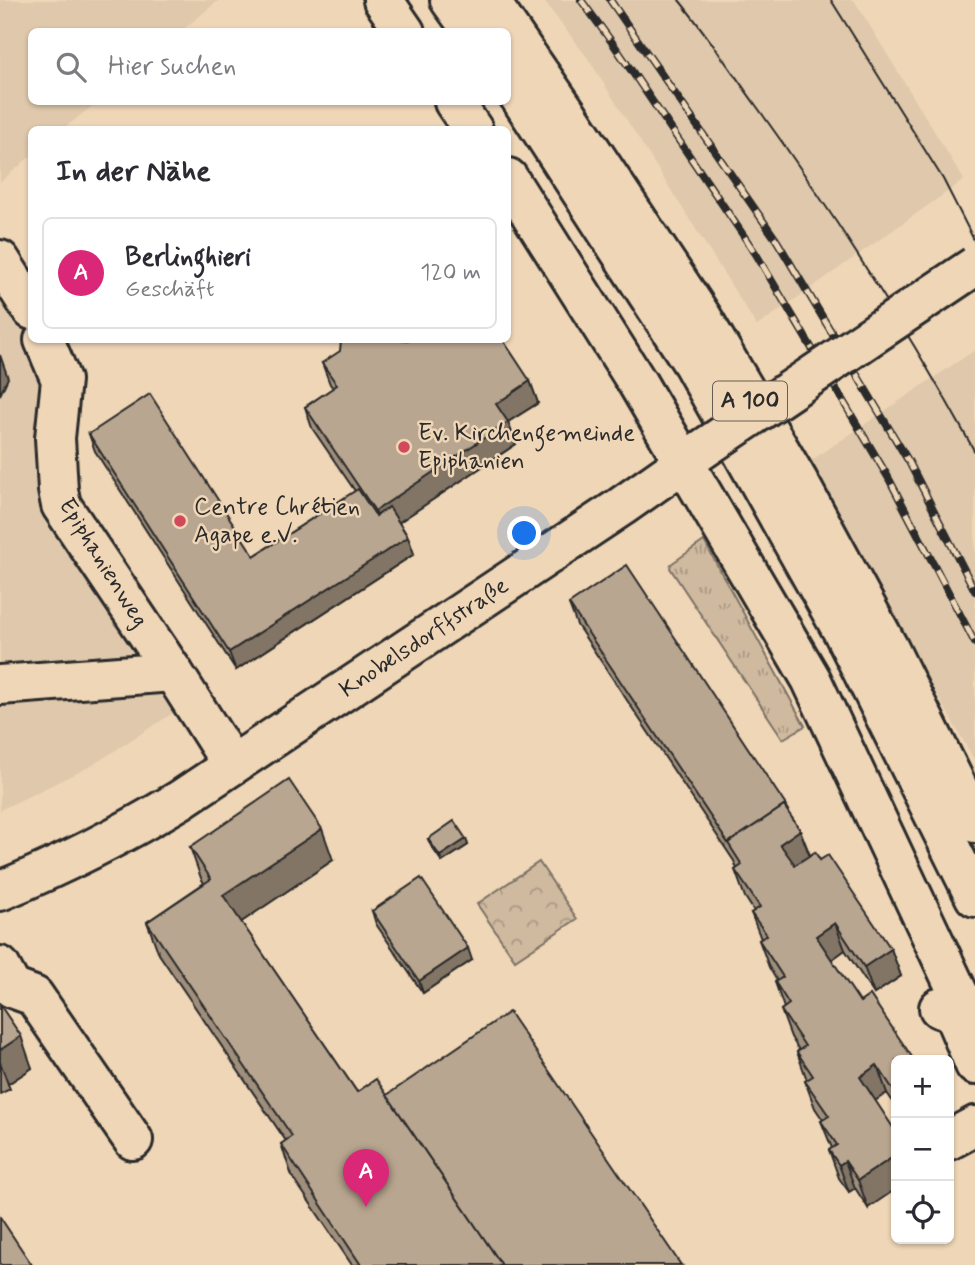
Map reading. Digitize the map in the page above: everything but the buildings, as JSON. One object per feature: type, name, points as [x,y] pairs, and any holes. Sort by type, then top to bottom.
[{"type":"main road","points":[[383,0],[402,28]]},
{"type":"main road","points":[[450,0],[471,28]]},
{"type":"main road","name":"A 100","points":[[489,0],[508,28]]},
{"type":"main road","name":"A 100","points":[[511,32],[574,123],[716,342],[798,481],[888,647],[975,823]]},
{"type":"main road","name":"A 100","points":[[511,84],[693,364],[843,632],[975,897]]},
{"type":"main road","points":[[456,105],[470,126]]},
{"type":"main road","points":[[511,183],[631,372],[694,456],[811,679],[975,1029]]},
{"type":"main road","points":[[0,260],[28,304]]},
{"type":"main road","name":"Knobelsdorffstraße","points":[[0,891],[54,869],[128,831],[232,765],[975,266]]},
{"type":"main road","name":"Epiphanienweg","points":[[45,343],[61,380],[55,438],[61,505],[173,671],[232,765]]},
{"type":"main road","points":[[0,685],[173,671]]},
{"type":"main road","points":[[0,966],[12,988],[34,996],[133,1140]]},
{"type":"main road","points":[[939,1008],[953,1013],[975,1065]]},
{"type":"main road","points":[[954,1137],[975,1126]]},
{"type":"shaded area","points":[[0,0],[219,0],[185,28],[28,28],[28,105],[93,105],[67,126],[28,126],[28,159],[0,182]]},
{"type":"shaded area","points":[[543,0],[854,0],[964,180],[757,326],[587,57]]},
{"type":"shaded area","points":[[0,289],[26,332],[46,386],[33,465],[40,506],[176,711],[91,766],[0,810]]},
{"type":"shaded area","points":[[975,350],[975,761],[806,464]]},
{"type":"green space","points":[[704,541],[805,726],[783,739],[670,568],[671,564]]},
{"type":"green space","points":[[539,862],[577,919],[515,960],[477,904]]},
{"type":"tram line","points":[[679,0],[785,146],[842,231],[897,318],[975,452]]},
{"type":"tram line","points":[[831,0],[943,179],[975,242]]},
{"type":"railway","points":[[581,0],[756,254],[888,477],[975,643]]},
{"type":"railway","points":[[610,0],[777,241],[909,462],[975,591]]},
{"type":"place","name":"Ev. Kirchengemeinde Epiphanien","points":[[404,447]]},
{"type":"place","name":"Centre Chrétien Agape e.V.","points":[[180,521]]},
{"type":"place","name":"Berlinghieri","points":[[366,1207]]}]
